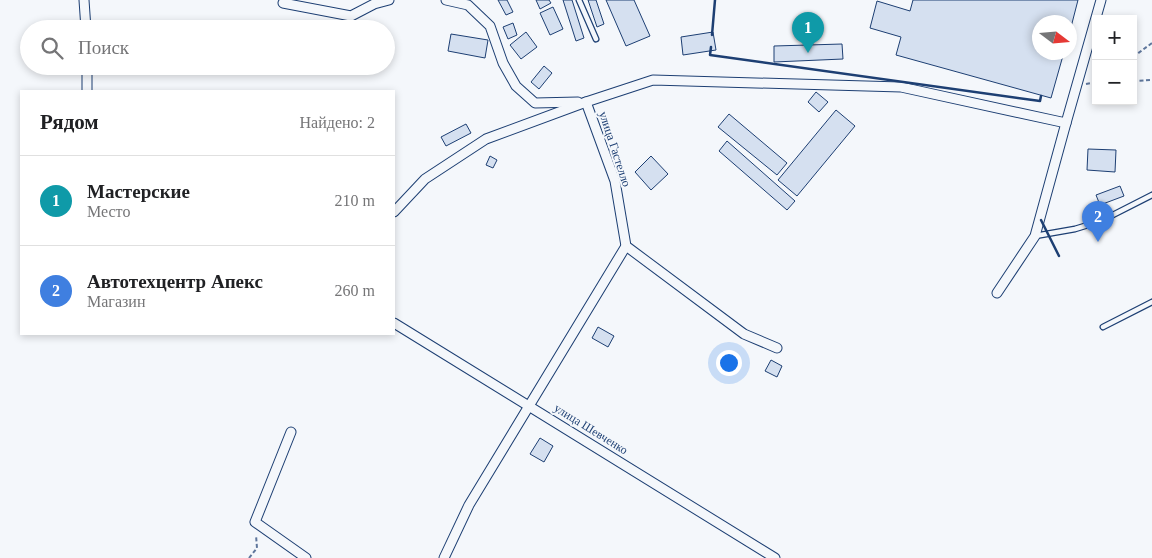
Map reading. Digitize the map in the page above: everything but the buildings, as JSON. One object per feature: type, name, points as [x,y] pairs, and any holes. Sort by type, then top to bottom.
[{"type":"street","points":[[84,0],[85,20]]},
{"type":"street","points":[[283,3],[352,16],[374,4],[389,0]]},
{"type":"street","name":"улица Гастелло","points":[[446,0],[468,5],[490,26],[503,63],[516,86],[535,102],[586,102],[615,181],[626,246]]},
{"type":"street","points":[[996,294],[1035,236],[1101,0]]},
{"type":"street","points":[[87,75],[87,90]]},
{"type":"street","points":[[395,211],[425,179],[486,139],[586,102],[653,80],[901,87],[1066,122]]},
{"type":"street","points":[[444,558],[469,505],[626,246],[744,334],[777,348]]},
{"type":"street","name":"улица Шевченко","points":[[395,325],[774,558]]},
{"type":"street","points":[[291,432],[255,522],[306,558]]},
{"type":"lane","points":[[579,0],[596,39]]},
{"type":"lane","points":[[1035,236],[1075,229],[1101,221],[1152,195]]},
{"type":"lane","points":[[1103,327],[1152,302]]},
{"type":"path","points":[[1137,54],[1152,43]]},
{"type":"path","points":[[1137,81],[1152,80]]},
{"type":"path","points":[[250,558],[257,548],[255,522]]},
{"type":"wall","points":[[712,35],[715,0]]},
{"type":"wall","points":[[711,47],[710,55],[1040,101],[1041,96]]},
{"type":"wall","points":[[1041,220],[1059,256]]},
{"type":"place","name":"Мастерские","points":[[808,53]]},
{"type":"place","name":"Автотехцентр Апекс","points":[[1098,242]]}]
